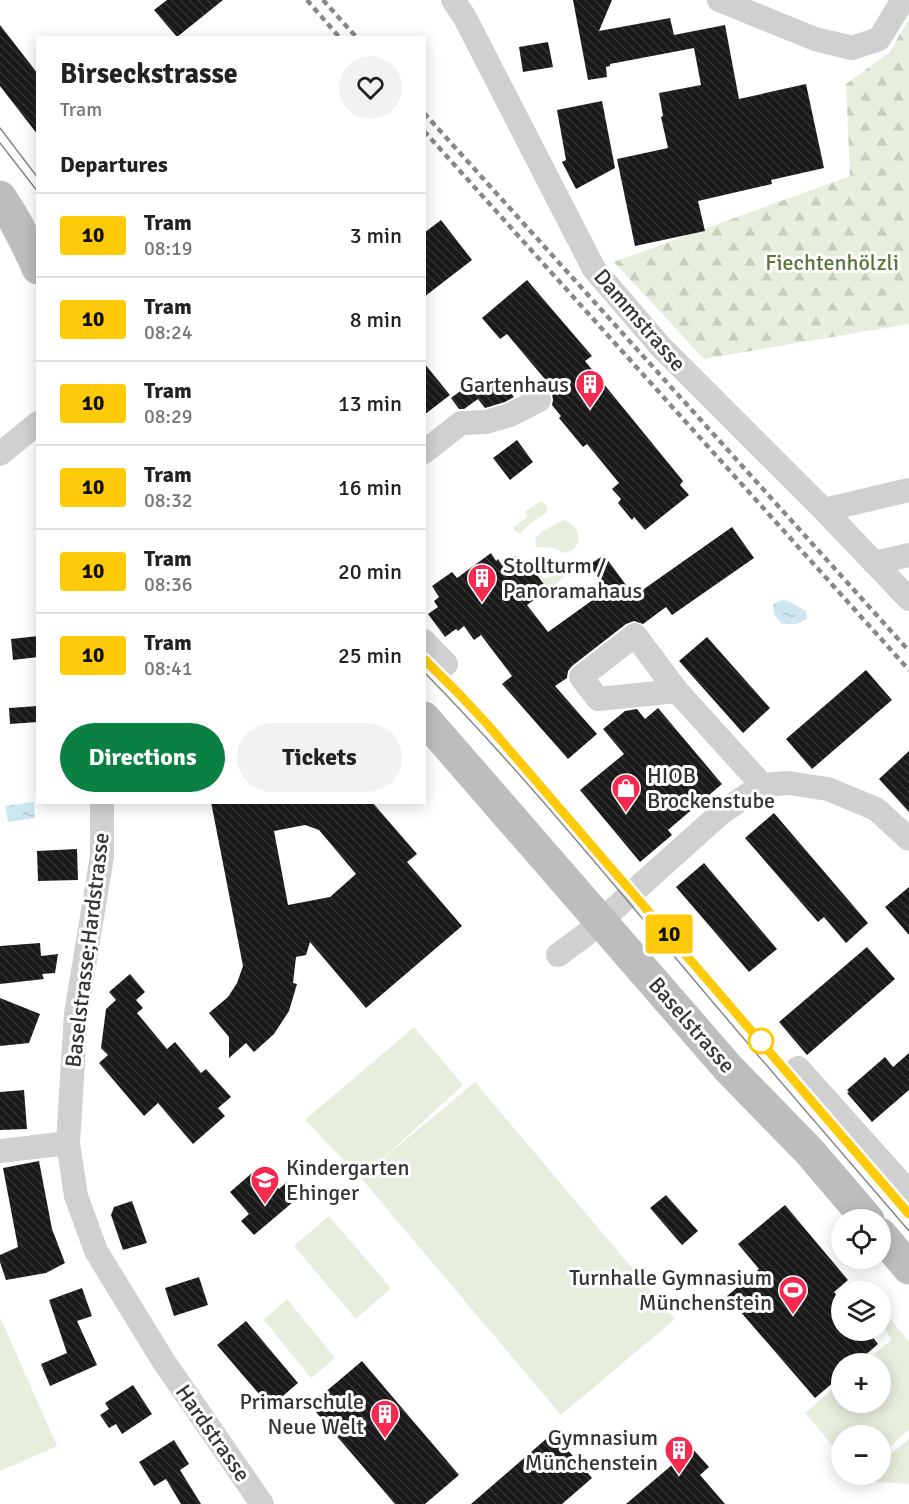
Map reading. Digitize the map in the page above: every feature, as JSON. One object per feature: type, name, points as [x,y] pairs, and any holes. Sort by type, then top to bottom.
[{"type":"main road","points":[[0,196],[36,263]]},
{"type":"main road","name":"Baselstrasse","points":[[426,720],[729,1069],[809,1151],[859,1209]]},
{"type":"main road","points":[[891,1247],[909,1268]]},
{"type":"street","name":"Dammstrasse","points":[[453,0],[464,16],[594,269],[660,346],[824,510],[909,599]]},
{"type":"street","points":[[719,0],[815,39],[852,48],[879,39],[903,0]]},
{"type":"street","points":[[426,450],[461,423],[486,422],[510,415],[539,400]]},
{"type":"street","points":[[0,454],[36,425]]},
{"type":"street","points":[[824,510],[909,490]]},
{"type":"street","points":[[874,563],[909,555]]},
{"type":"street","points":[[426,643],[446,664]]},
{"type":"street","points":[[677,691],[762,785]]},
{"type":"street","points":[[558,955],[585,935],[721,813],[762,785],[788,783],[828,789],[876,809],[909,839]]},
{"type":"street","name":"Baselstrasse;Hardstrasse","points":[[102,804],[102,856],[76,1014],[68,1143],[70,1168],[76,1196],[96,1251],[164,1362]]},
{"type":"street","points":[[798,1068],[909,1192]]},
{"type":"street","points":[[0,1150],[68,1143]]},
{"type":"street","name":"Hardstrasse","points":[[164,1362],[262,1504]]},
{"type":"green space","name":"Fiechtenhölzli","points":[[909,19],[909,324],[704,359],[614,262],[850,176],[846,84],[889,53]]},
{"type":"green space","points":[[541,501],[548,507],[547,512],[520,533],[515,531],[513,528],[528,516],[525,512]]},
{"type":"green space","points":[[563,520],[572,524],[579,537],[577,546],[573,550],[564,553],[554,548],[536,547],[535,539],[540,533]]},
{"type":"green space","points":[[530,558],[536,559],[539,574],[543,578],[554,575],[556,571],[553,565],[556,561],[563,562],[566,568],[565,576],[544,595],[543,589],[546,587],[531,567],[526,570],[522,564]]},
{"type":"green space","points":[[414,1027],[463,1085],[379,1162],[475,1082],[675,1319],[561,1415],[361,1178],[305,1120]]},
{"type":"green space","points":[[329,1216],[391,1288],[356,1319],[294,1246]]},
{"type":"green space","points":[[287,1299],[335,1358],[311,1378],[264,1320]]},
{"type":"green space","points":[[0,1317],[57,1446],[0,1471]]},
{"type":"green space","points":[[891,1320],[909,1342],[909,1430],[891,1445],[891,1425],[831,1425],[831,1444],[805,1413],[831,1391],[831,1413],[891,1413],[891,1353],[876,1353],[892,1339]]},
{"type":"green space","points":[[909,1439],[909,1484],[891,1483],[891,1454]]},
{"type":"water","points":[[783,600],[806,611],[807,619],[797,624],[782,624],[774,614],[773,604]]},
{"type":"water","points":[[34,802],[35,818],[8,822],[5,806]]},
{"type":"building","points":[[167,0],[223,0],[178,36],[154,10]]},
{"type":"building","points":[[573,0],[612,0],[599,31],[670,18],[674,35],[725,25],[739,99],[806,84],[824,168],[771,180],[772,184],[698,201],[705,231],[635,246],[617,159],[668,148],[661,117],[663,116],[659,93],[701,85],[694,48],[610,64],[606,67],[607,77],[588,80]]},
{"type":"building","points":[[0,25],[36,71],[36,132],[0,86]]},
{"type":"building","points":[[548,42],[553,67],[523,72],[519,47]]},
{"type":"building","points":[[602,101],[615,168],[576,189],[562,162],[566,160],[557,110]]},
{"type":"building","points":[[441,220],[472,260],[426,295],[426,231]]},
{"type":"building","name":"Gartenhaus","points":[[527,280],[592,356],[585,361],[683,481],[680,485],[689,495],[645,530],[634,517],[632,520],[618,503],[621,499],[612,489],[619,483],[587,444],[583,447],[559,418],[561,416],[552,405],[552,394],[545,387],[549,384],[507,334],[500,339],[482,318]]},
{"type":"building","points":[[426,365],[450,395],[426,413]]},
{"type":"building","points":[[499,376],[514,397],[505,402],[485,408],[478,399],[464,409],[459,409],[451,398],[475,380],[481,389]]},
{"type":"building","points":[[517,440],[533,462],[510,480],[493,458]]},
{"type":"building","points":[[732,527],[754,558],[672,615],[666,607],[643,624],[634,621],[626,624],[572,666],[567,678],[555,686],[597,734],[568,759],[502,684],[512,676],[481,635],[474,640],[464,626],[445,637],[428,614],[438,607],[434,601],[439,597],[432,586],[452,572],[457,578],[491,553],[502,565],[515,556],[526,570],[530,566],[546,587],[527,605],[548,632],[608,589],[589,565],[604,555],[634,596]]},
{"type":"building","points":[[36,636],[36,657],[13,660],[11,639]]},
{"type":"building","points":[[707,637],[770,708],[743,733],[679,661]]},
{"type":"building","points":[[866,670],[892,700],[812,769],[786,739]]},
{"type":"building","points":[[36,706],[36,722],[10,724],[9,708]]},
{"type":"building","points":[[658,708],[722,784],[668,830],[672,835],[640,862],[580,790],[624,754],[603,729],[625,711],[637,709],[645,719]]},
{"type":"building","points":[[909,751],[909,812],[879,779]]},
{"type":"building","points":[[211,804],[374,804],[417,854],[407,862],[462,926],[366,1008],[310,942],[306,955],[296,957],[293,983],[297,984],[289,1011],[274,1034],[254,1052],[246,1043],[229,1058],[229,1037],[209,1013],[228,997],[237,983],[243,966]],"holes":[[[305,825],[319,830],[356,874],[330,897],[288,905],[274,831]]]},
{"type":"building","points":[[774,813],[868,923],[846,943],[824,917],[818,922],[745,838]]},
{"type":"building","points":[[77,849],[78,880],[38,881],[37,851]]},
{"type":"building","points":[[704,863],[777,949],[749,972],[676,887]]},
{"type":"building","points":[[909,887],[909,935],[885,907]]},
{"type":"building","points":[[40,943],[41,956],[58,954],[55,973],[42,974],[44,979],[0,984],[0,946]]},
{"type":"building","points":[[867,947],[895,979],[807,1055],[779,1022]]},
{"type":"building","points":[[130,974],[145,992],[136,1000],[143,1008],[137,1013],[167,1049],[175,1042],[201,1073],[206,1069],[231,1097],[218,1108],[225,1116],[193,1144],[158,1103],[144,1116],[99,1063],[108,1055],[101,1048],[106,1009],[116,1000],[109,992]]},
{"type":"building","points":[[0,998],[40,1014],[29,1043],[0,1046]]},
{"type":"building","points":[[909,1053],[909,1090],[872,1122],[847,1093],[849,1092],[847,1090],[885,1057],[893,1067]]},
{"type":"building","points":[[24,1090],[27,1129],[0,1130],[0,1092]]},
{"type":"building","points":[[39,1161],[52,1229],[65,1263],[46,1273],[6,1280],[0,1255],[18,1247],[3,1168]]},
{"type":"building","name":"Kindergarten Ehinger","points":[[260,1166],[279,1189],[287,1182],[299,1197],[254,1235],[241,1221],[249,1214],[230,1192]]},
{"type":"building","points":[[666,1195],[698,1231],[682,1245],[650,1208]]},
{"type":"building","points":[[132,1201],[147,1243],[123,1250],[111,1215],[114,1207]]},
{"type":"building","name":"Turnhalle Gymnasium Münchenstein","points":[[785,1205],[831,1260],[831,1269],[839,1269],[848,1280],[831,1281],[831,1341],[876,1341],[878,1344],[868,1353],[831,1353],[831,1384],[815,1398],[727,1296],[759,1269],[738,1244]]},
{"type":"building","points":[[199,1277],[208,1305],[174,1316],[165,1288]]},
{"type":"building","points":[[82,1288],[92,1316],[77,1321],[97,1365],[50,1386],[41,1364],[67,1353],[49,1300]]},
{"type":"building","points":[[246,1321],[298,1383],[270,1407],[217,1345]]},
{"type":"building","name":"Primarschule Neue Welt","points":[[362,1361],[459,1475],[425,1504],[395,1504],[310,1405]]},
{"type":"building","points":[[133,1385],[152,1414],[122,1434],[116,1424],[109,1428],[100,1415],[109,1409],[105,1403]]},
{"type":"building","points":[[553,1433],[592,1478],[562,1504],[471,1504]]},
{"type":"building","points":[[174,1440],[189,1464],[180,1470],[201,1504],[181,1504],[166,1479],[154,1486],[139,1462]]},
{"type":"building","name":"Gymnasium Münchenstein","points":[[692,1448],[709,1467],[700,1475],[725,1504],[626,1504]]},
{"type":"tram line","points":[[0,128],[36,175]]},
{"type":"tram line","points":[[0,143],[36,189]]},
{"type":"tram line","points":[[426,661],[496,734]]},
{"type":"tram line","name":"10","points":[[426,661],[487,724],[909,1214]]},
{"type":"tram line","points":[[426,674],[535,792],[909,1231]]},
{"type":"tram line","points":[[639,900],[909,1214]]},
{"type":"railway","points":[[307,0],[338,36]]},
{"type":"railway","points":[[323,0],[355,36]]},
{"type":"railway","points":[[426,115],[909,651]]},
{"type":"railway","points":[[426,133],[909,670]]},
{"type":"place","name":"Gartenhaus","points":[[590,410]]},
{"type":"place","name":"Stollturm / Panoramahaus","points":[[482,604]]},
{"type":"place","name":"HIOB Brockenstube","points":[[626,814]]},
{"type":"place","name":"Kindergarten Ehinger","points":[[265,1206]]},
{"type":"place","name":"Turnhalle Gymnasium Münchenstein","points":[[793,1316]]},
{"type":"place","name":"Primarschule Neue Welt","points":[[385,1440]]},
{"type":"place","name":"Gymnasium Münchenstein","points":[[679,1476]]}]
